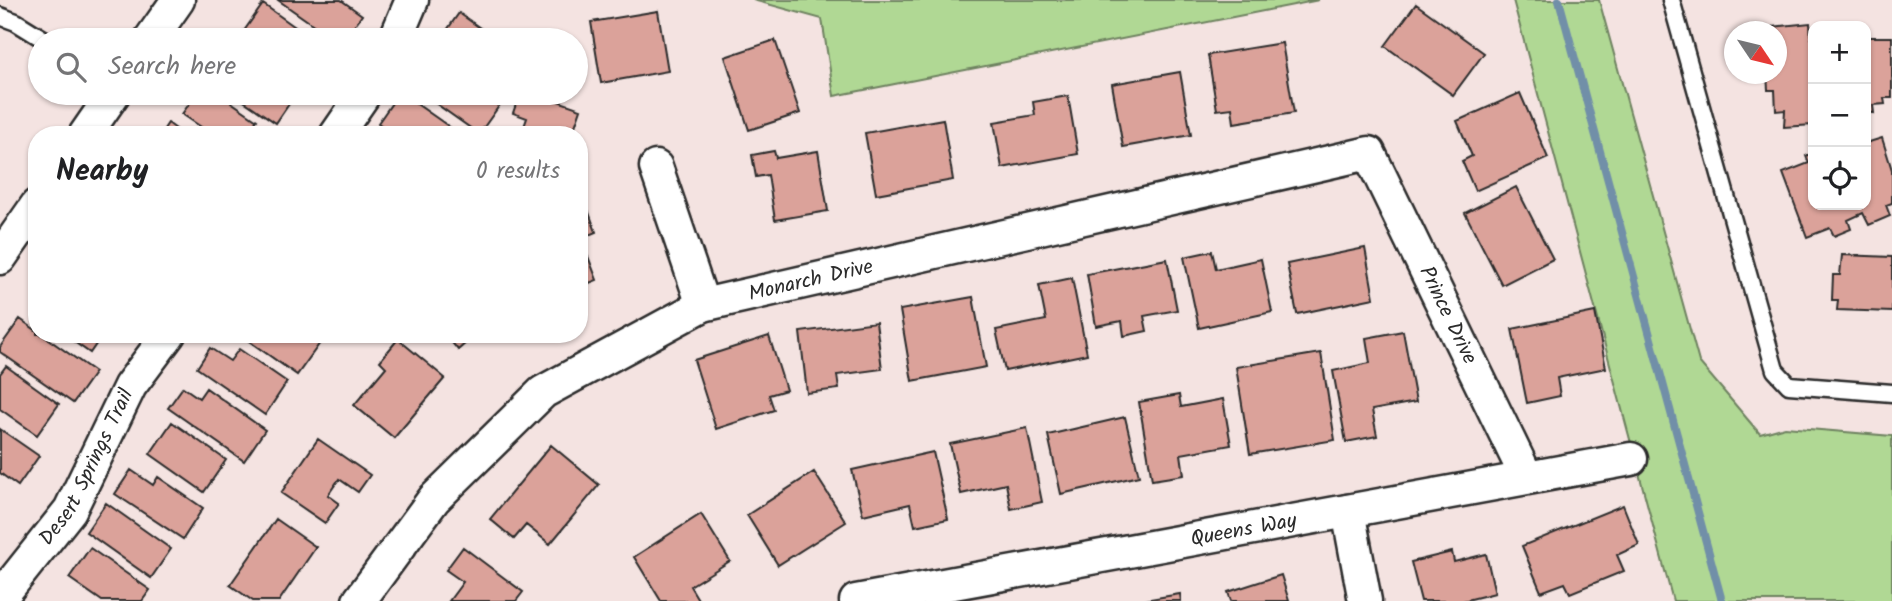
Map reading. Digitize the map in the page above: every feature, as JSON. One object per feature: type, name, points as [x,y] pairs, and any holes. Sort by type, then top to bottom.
[{"type":"street","points":[[158,28],[178,0]]},
{"type":"street","points":[[400,28],[412,0]]},
{"type":"street","points":[[91,126],[106,105]]},
{"type":"street","points":[[342,126],[357,105]]},
{"type":"street","name":"Monarch Drive","points":[[359,601],[434,499],[543,392],[703,305],[1369,153]]},
{"type":"street","name":"Prince Drive","points":[[1369,153],[1526,477]]},
{"type":"street","points":[[656,167],[703,305]]},
{"type":"street","points":[[0,258],[28,218]]},
{"type":"street","name":"Desert Springs Trail","points":[[0,598],[70,510],[130,386],[162,343]]},
{"type":"street","name":"Queens Way","points":[[856,601],[1631,459]]},
{"type":"street","points":[[1348,511],[1365,601]]},
{"type":"lane","points":[[1671,0],[1775,370],[1788,384],[1892,393]]},
{"type":"lane","points":[[0,16],[28,29]]},
{"type":"green space","points":[[753,0],[1319,0],[834,96],[822,19]]},
{"type":"green space","points":[[1513,0],[1599,0],[1699,362],[1760,434],[1785,427],[1892,436],[1892,601],[1673,601]]},
{"type":"building","points":[[278,0],[341,0],[362,15],[353,28],[318,28]]},
{"type":"building","points":[[263,4],[297,28],[246,28]]},
{"type":"building","points":[[1416,4],[1484,53],[1453,95],[1385,46]]},
{"type":"building","points":[[658,11],[668,71],[601,83],[591,22]]},
{"type":"building","points":[[459,13],[480,28],[448,28]]},
{"type":"building","points":[[1808,23],[1808,125],[1784,127],[1785,110],[1776,111],[1775,90],[1768,90],[1768,84],[1787,84],[1787,25]]},
{"type":"building","points":[[1871,37],[1892,37],[1892,98],[1884,98],[1885,104],[1873,105],[1874,113],[1871,113]]},
{"type":"building","points":[[775,40],[800,113],[749,130],[725,57]]},
{"type":"building","points":[[1282,43],[1294,113],[1234,123],[1232,108],[1217,110],[1208,55]]},
{"type":"building","points":[[1180,72],[1191,135],[1123,147],[1112,84]]},
{"type":"building","points":[[1520,93],[1548,158],[1475,191],[1462,161],[1472,156],[1457,121]]},
{"type":"building","points":[[1068,96],[1078,154],[1002,168],[994,122],[1035,115],[1033,102]]},
{"type":"building","points":[[188,105],[235,105],[257,120],[253,126],[200,126],[182,114]]},
{"type":"building","points":[[250,105],[288,105],[276,123]]},
{"type":"building","points":[[391,105],[418,105],[448,126],[382,126],[378,123]]},
{"type":"building","points":[[438,105],[500,105],[485,126],[468,126]]},
{"type":"building","points":[[516,105],[570,105],[581,109],[575,126],[524,126],[527,118],[513,113]]},
{"type":"building","points":[[943,119],[953,180],[876,194],[865,133]]},
{"type":"building","points":[[1882,138],[1892,170],[1892,203],[1886,205],[1890,216],[1869,225],[1863,213],[1848,220],[1851,229],[1834,236],[1830,228],[1807,237],[1783,173],[1808,163],[1808,210],[1871,210],[1871,141]]},
{"type":"building","points":[[774,151],[776,158],[818,151],[828,211],[775,220],[768,175],[756,177],[752,155]]},
{"type":"building","points":[[1516,187],[1553,259],[1502,285],[1465,213]]},
{"type":"building","points":[[588,210],[596,232],[588,235]]},
{"type":"building","points":[[1365,248],[1374,298],[1297,314],[1287,264]]},
{"type":"building","points":[[1212,251],[1216,269],[1261,259],[1272,312],[1199,328],[1184,257]]},
{"type":"building","points":[[1842,255],[1892,257],[1892,312],[1837,310],[1838,300],[1832,300],[1833,275],[1840,275]]},
{"type":"building","points":[[588,256],[597,280],[588,284]]},
{"type":"building","points":[[1167,259],[1177,310],[1144,316],[1147,331],[1124,336],[1122,321],[1096,326],[1087,274]]},
{"type":"building","points":[[1072,278],[1087,354],[1005,371],[996,330],[1046,320],[1039,285]]},
{"type":"building","points":[[973,297],[986,367],[912,381],[900,310]]},
{"type":"building","points":[[1595,312],[1606,368],[1557,378],[1560,396],[1527,403],[1512,329]]},
{"type":"building","points":[[20,319],[28,325],[28,343],[54,343],[95,372],[73,403],[0,352],[0,347]]},
{"type":"building","points":[[876,322],[882,369],[837,375],[839,389],[807,393],[800,332]]},
{"type":"building","points":[[1403,331],[1416,402],[1372,410],[1377,436],[1346,442],[1333,371],[1370,363],[1366,338]]},
{"type":"building","points":[[769,336],[786,390],[769,395],[774,410],[716,429],[694,360]]},
{"type":"building","points":[[76,343],[97,343],[90,353]]},
{"type":"building","points":[[252,343],[320,343],[297,375]]},
{"type":"building","points":[[395,343],[403,343],[445,378],[394,438],[354,405],[386,367],[380,361]]},
{"type":"building","points":[[452,343],[466,343],[458,350]]},
{"type":"building","points":[[210,348],[230,361],[239,349],[287,382],[265,415],[197,368]]},
{"type":"building","points":[[1321,353],[1335,440],[1250,454],[1236,367]]},
{"type":"building","points":[[6,366],[59,404],[37,435],[0,409],[0,374]]},
{"type":"building","points":[[183,387],[199,398],[206,388],[265,430],[244,461],[168,408]]},
{"type":"building","points":[[1179,395],[1181,407],[1223,399],[1231,445],[1181,454],[1184,475],[1152,480],[1139,402]]},
{"type":"building","points":[[1125,417],[1139,476],[1061,494],[1048,435]]},
{"type":"building","points":[[172,422],[226,460],[204,492],[150,454]]},
{"type":"building","points":[[1027,428],[1042,502],[1011,509],[1006,484],[961,494],[950,444]]},
{"type":"building","points":[[0,429],[39,456],[18,486],[0,473]]},
{"type":"building","points":[[318,439],[370,475],[358,492],[339,479],[328,495],[339,503],[325,523],[281,493]]},
{"type":"building","points":[[551,445],[599,485],[550,544],[526,525],[514,539],[490,519]]},
{"type":"building","points":[[933,452],[948,519],[915,526],[910,504],[863,515],[852,470]]},
{"type":"building","points":[[131,470],[153,485],[158,477],[203,508],[183,539],[115,494]]},
{"type":"building","points":[[814,472],[846,522],[778,565],[747,515]]},
{"type":"building","points":[[106,503],[171,549],[151,578],[86,532]]},
{"type":"building","points":[[1623,505],[1639,545],[1617,555],[1624,571],[1570,593],[1565,583],[1541,592],[1522,546]]},
{"type":"building","points":[[701,514],[730,561],[690,586],[699,601],[661,601],[634,557]]},
{"type":"building","points":[[276,519],[316,547],[279,601],[253,601],[230,585]]},
{"type":"building","points":[[463,547],[523,592],[516,601],[449,601],[463,582],[446,570]]},
{"type":"building","points":[[90,548],[150,590],[142,601],[102,601],[69,578]]},
{"type":"building","points":[[1452,552],[1454,562],[1486,554],[1495,593],[1463,601],[1421,601],[1411,562]]},
{"type":"building","points":[[1281,575],[1289,601],[1231,601],[1228,592]]},
{"type":"building","points":[[1180,594],[1181,601],[1144,601],[1144,600]]},
{"type":"waterway","points":[[1559,0],[1722,601]]}]
